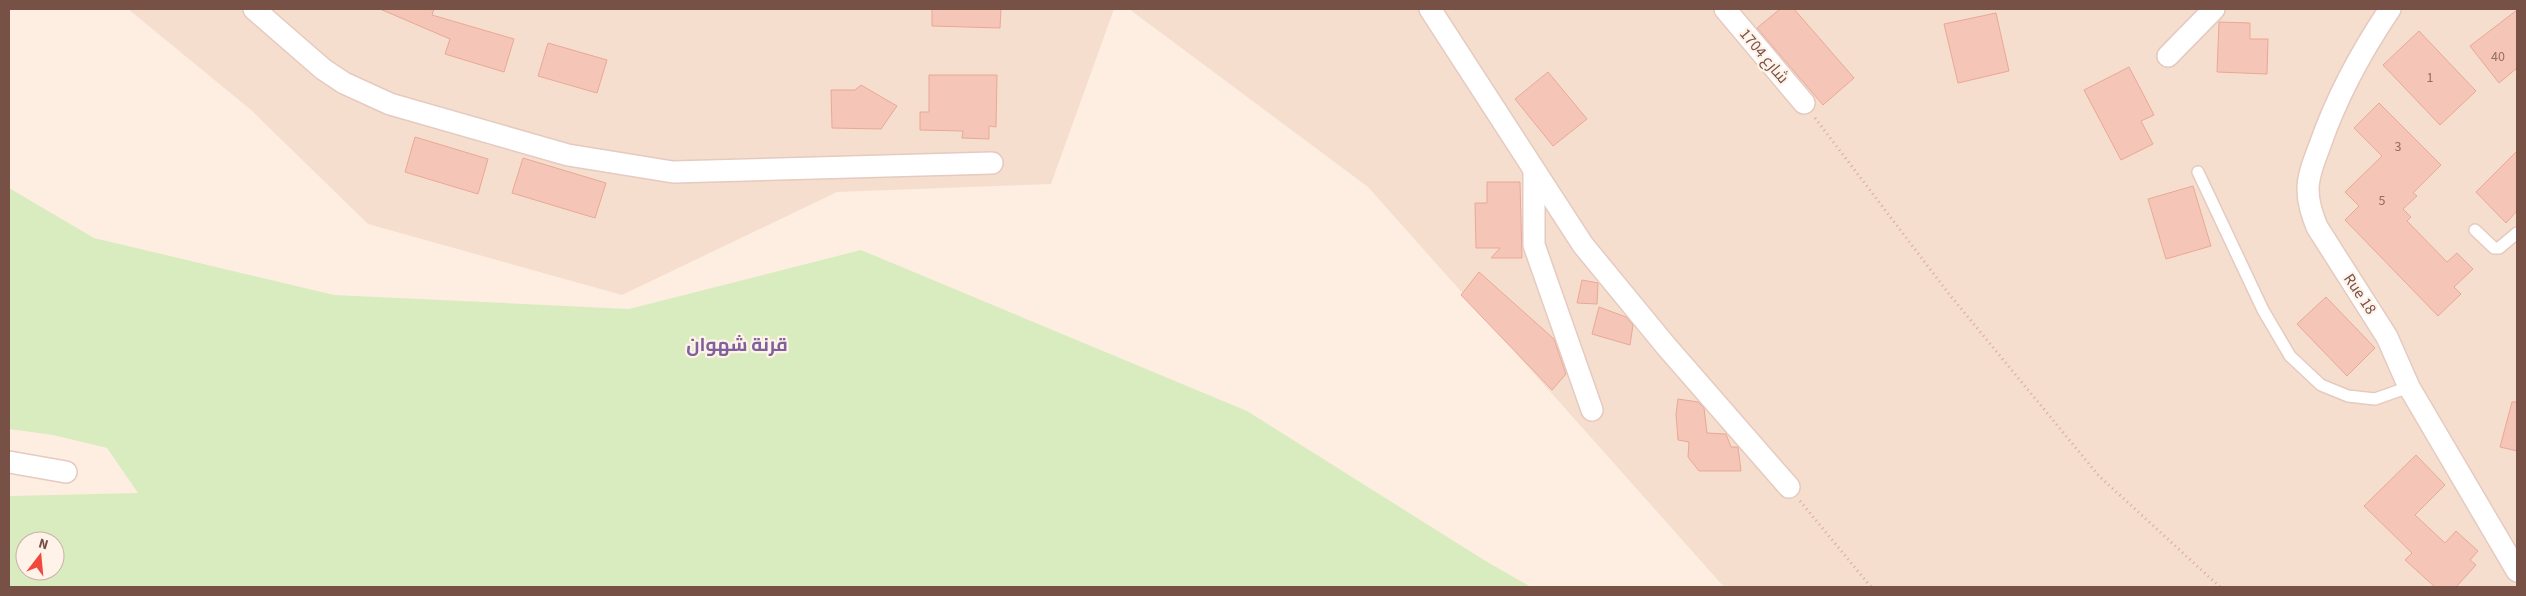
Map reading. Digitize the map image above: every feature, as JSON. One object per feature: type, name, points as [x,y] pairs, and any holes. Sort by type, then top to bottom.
[{"type":"street","points":[[254,9],[324,69],[366,94],[390,104],[568,155],[673,172],[992,163]]},
{"type":"street","points":[[1430,9],[1583,245],[1666,346],[1789,487]]},
{"type":"street","name":"شارع 1704","points":[[1725,9],[1804,103]]},
{"type":"street","points":[[2168,56],[2214,9]]},
{"type":"street","name":"Rue 18","points":[[2390,9],[2360,53],[2330,116],[2312,167],[2308,188],[2310,206],[2317,227],[2388,337],[2408,387],[2517,570]]},
{"type":"street","points":[[1534,170],[1534,246],[1592,410]]},
{"type":"street","points":[[9,462],[66,472]]},
{"type":"lane","points":[[2198,172],[2263,310],[2290,356],[2321,385],[2348,396],[2375,399],[2408,387]]},
{"type":"lane","points":[[2475,230],[2494,248],[2499,248],[2517,233]]},
{"type":"path","points":[[1804,103],[1949,294],[2100,476],[2220,587]]},
{"type":"path","points":[[1789,487],[1871,587]]},
{"type":"shaded area","points":[[128,9],[1114,9],[1051,184],[837,192],[622,295],[368,224],[251,110]]},
{"type":"shaded area","points":[[1129,9],[2517,9],[2517,587],[1724,587],[1368,187]]},
{"type":"green space","points":[[9,188],[94,238],[334,295],[629,309],[861,250],[1247,411],[1484,560],[1531,587],[9,587],[9,496],[138,493],[107,448],[53,435],[9,429]]},
{"type":"building","points":[[380,9],[434,9],[432,15],[514,39],[504,72],[445,54],[450,39]]},
{"type":"building","points":[[932,9],[1001,9],[1000,28],[932,26]]},
{"type":"building","points":[[1780,9],[1794,9],[1854,78],[1823,105],[1757,28]]},
{"type":"building","points":[[2517,10],[2517,68],[2499,83],[2470,46]]},
{"type":"building","points":[[1996,13],[2009,71],[1958,83],[1944,24]]},
{"type":"building","points":[[2219,22],[2250,23],[2250,39],[2268,39],[2267,74],[2217,72]]},
{"type":"building","points":[[2419,31],[2476,91],[2440,125],[2383,65]]},
{"type":"building","points":[[548,43],[607,60],[597,93],[538,76]]},
{"type":"building","points":[[2129,67],[2154,115],[2141,121],[2153,144],[2121,160],[2084,90]]},
{"type":"building","points":[[1548,72],[1587,119],[1553,146],[1515,99]]},
{"type":"building","points":[[929,75],[997,75],[996,127],[989,126],[989,139],[962,138],[963,131],[920,130],[920,112],[929,112]]},
{"type":"building","points":[[861,85],[897,106],[881,129],[832,128],[831,90],[855,90]]},
{"type":"building","points":[[2379,103],[2441,165],[2413,193],[2417,196],[2403,209],[2411,217],[2407,221],[2447,262],[2457,253],[2473,269],[2454,287],[2461,294],[2438,316],[2345,220],[2359,206],[2345,192],[2382,156],[2354,128]]},
{"type":"building","points":[[415,137],[488,159],[478,194],[405,172]]},
{"type":"building","points":[[2517,151],[2517,211],[2506,223],[2476,192]]},
{"type":"building","points":[[523,158],[606,183],[595,218],[512,193]]},
{"type":"building","points":[[1487,182],[1520,182],[1522,258],[1491,258],[1500,248],[1476,248],[1475,203],[1487,203]]},
{"type":"building","points":[[2193,186],[2211,246],[2166,259],[2148,199]]},
{"type":"building","points":[[1479,272],[1554,339],[1566,374],[1552,390],[1461,295]]},
{"type":"building","points":[[1582,280],[1598,283],[1597,304],[1577,303]]},
{"type":"building","points":[[2326,297],[2375,348],[2347,376],[2297,324]]},
{"type":"building","points":[[1599,307],[1626,317],[1633,325],[1630,345],[1592,334]]},
{"type":"building","points":[[1678,399],[1698,402],[1704,408],[1707,433],[1726,434],[1731,447],[1738,447],[1741,471],[1699,471],[1688,457],[1689,442],[1678,440],[1676,414]]},
{"type":"building","points":[[2512,402],[2517,402],[2517,451],[2500,447]]},
{"type":"building","points":[[2416,455],[2445,485],[2415,515],[2445,543],[2456,531],[2478,551],[2470,560],[2476,565],[2456,587],[2435,587],[2405,560],[2412,553],[2364,506]]},
{"type":"district","name":"قرنة شهوان","points":[[737,345]]}]
